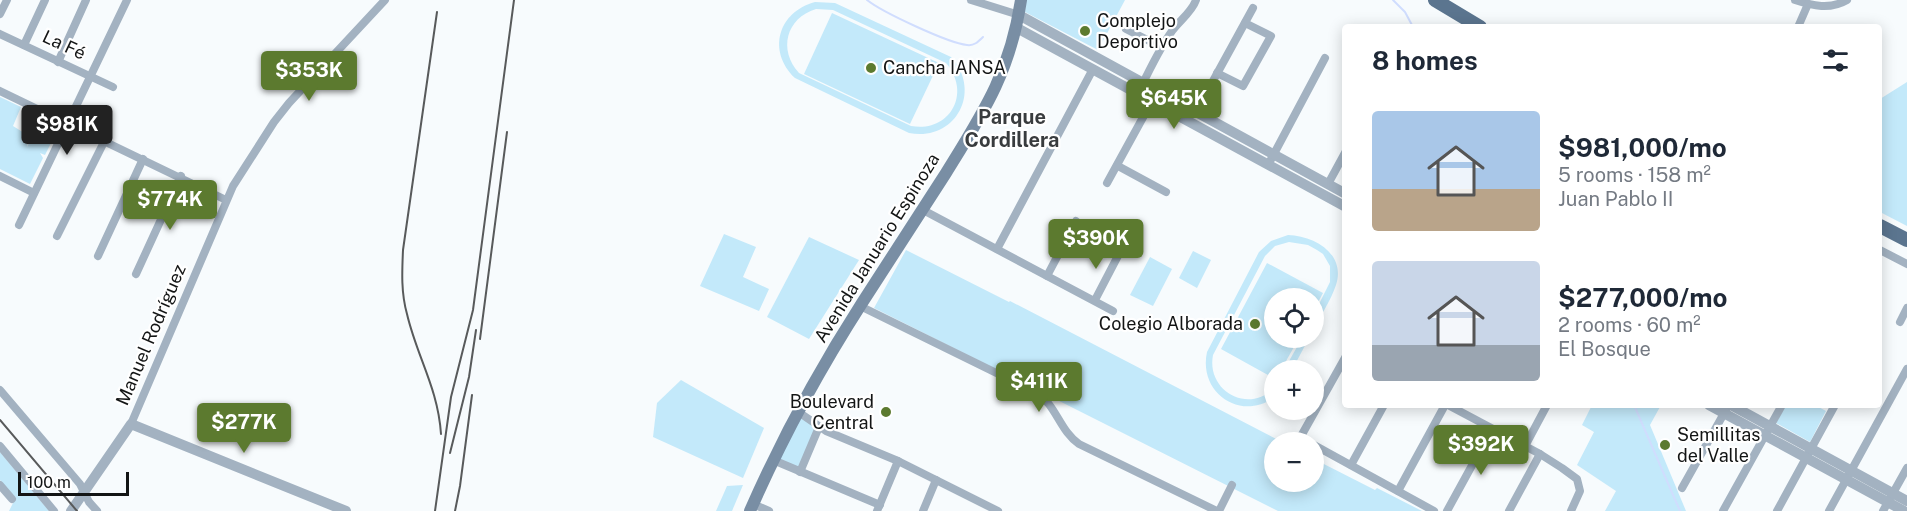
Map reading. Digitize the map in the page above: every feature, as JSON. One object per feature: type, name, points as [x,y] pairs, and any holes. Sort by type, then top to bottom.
[{"type":"main road","name":"Avenida Januario Espinoza","points":[[752,508],[772,460],[797,411],[860,306],[923,210],[993,96],[1005,68],[1018,21],[1021,0]]},
{"type":"main road","points":[[1436,0],[1474,24]]},
{"type":"main road","points":[[1452,0],[1487,24]]},
{"type":"main road","points":[[1882,227],[1907,240]]},
{"type":"street","points":[[0,14],[7,0]]},
{"type":"street","points":[[24,45],[45,0]]},
{"type":"street","points":[[58,62],[86,0]]},
{"type":"street","points":[[19,225],[128,0]]},
{"type":"street","name":"Manuel Rodríguez","points":[[71,511],[85,494],[131,424],[226,200],[279,116],[385,0]]},
{"type":"street","points":[[971,0],[988,2],[1018,21],[1045,43],[1152,101],[1342,192]]},
{"type":"street","points":[[1143,83],[1161,47],[1196,0]]},
{"type":"street","points":[[1795,0],[1827,7],[1839,5],[1847,0]]},
{"type":"street","points":[[1799,24],[1808,4]]},
{"type":"street","points":[[1196,112],[1253,8]]},
{"type":"street","points":[[1018,21],[1051,33],[1196,112],[1342,204]]},
{"type":"street","points":[[1217,73],[1242,87],[1270,36],[1245,22]]},
{"type":"street","points":[[1126,29],[1161,47]]},
{"type":"street","points":[[1045,43],[1051,33]]},
{"type":"street","name":"La Fé","points":[[0,34],[113,87]]},
{"type":"street","points":[[1271,159],[1325,58]]},
{"type":"street","points":[[998,249],[1093,69]]},
{"type":"street","points":[[1123,85],[1129,75]]},
{"type":"street","points":[[0,91],[181,176],[226,200]]},
{"type":"street","points":[[1107,183],[1152,101]]},
{"type":"street","points":[[57,236],[105,140]]},
{"type":"street","points":[[1328,184],[1342,158]]},
{"type":"street","points":[[99,256],[143,159]]},
{"type":"street","points":[[1118,166],[1166,192]]},
{"type":"street","points":[[0,176],[34,193]]},
{"type":"street","points":[[136,274],[181,176]]},
{"type":"street","points":[[923,210],[1113,311]]},
{"type":"street","points":[[1047,276],[1076,221]]},
{"type":"street","points":[[1882,251],[1907,264]]},
{"type":"street","points":[[1095,300],[1120,252]]},
{"type":"street","points":[[860,306],[1037,393],[1075,441],[1218,511],[1232,485]]},
{"type":"street","points":[[1899,322],[1907,308]]},
{"type":"street","points":[[1303,432],[1342,363]]},
{"type":"street","points":[[1829,511],[1907,369]]},
{"type":"street","points":[[0,390],[80,484],[97,511]]},
{"type":"street","points":[[1351,465],[1382,408]]},
{"type":"street","points":[[1398,491],[1445,408]]},
{"type":"street","points":[[1453,408],[1540,454],[1577,479],[1580,486],[1579,494],[1571,511]]},
{"type":"street","points":[[1465,414],[1468,408]]},
{"type":"street","points":[[1525,446],[1545,408]]},
{"type":"street","points":[[1682,488],[1728,408],[1849,475],[1904,511]]},
{"type":"street","points":[[1723,511],[1780,408]]},
{"type":"street","points":[[1777,511],[1833,408]]},
{"type":"street","points":[[797,411],[819,426],[898,461],[998,511]]},
{"type":"street","points":[[131,424],[346,511]]},
{"type":"street","points":[[800,472],[819,426]]},
{"type":"street","points":[[1447,511],[1492,429]]},
{"type":"street","points":[[0,446],[54,511]]},
{"type":"street","points":[[1324,450],[1429,510]]},
{"type":"street","points":[[1509,511],[1540,454]]},
{"type":"street","points":[[772,460],[879,508],[898,461]]},
{"type":"street","points":[[1888,502],[1907,468]]},
{"type":"street","points":[[923,511],[936,480]]},
{"type":"street","points":[[0,485],[12,500]]},
{"type":"street","points":[[1888,502],[1907,501]]},
{"type":"street","points":[[752,508],[769,511]]},
{"type":"shaded area","name":"Complejo Deportivo","points":[[1026,0],[1125,0],[1098,50],[1025,12]]},
{"type":"shaded area","points":[[815,2],[835,3],[951,57],[960,71],[964,85],[964,99],[959,112],[951,122],[939,130],[925,134],[909,133],[795,78],[786,67],[779,45],[785,23],[802,7]],"holes":[[[816,9],[833,10],[946,63],[954,75],[957,86],[957,98],[946,117],[925,127],[911,126],[799,73],[792,64],[787,45],[792,27],[806,13]]]},
{"type":"shaded area","name":"Cancha IANSA","points":[[832,13],[939,63],[910,124],[804,74]]},
{"type":"shaded area","points":[[1907,82],[1907,226],[1882,213],[1882,98]]},
{"type":"shaded area","points":[[0,97],[21,107],[13,126],[29,136],[27,147],[42,118],[59,127],[45,155],[40,153],[43,158],[30,184],[0,169]]},
{"type":"shaded area","points":[[724,234],[756,247],[743,277],[769,289],[759,311],[700,286]]},
{"type":"shaded area","points":[[1288,235],[1318,243],[1326,249],[1337,264],[1336,285],[1324,311],[1324,294],[1330,282],[1330,266],[1323,254],[1308,245],[1289,242],[1275,246],[1265,256],[1213,355],[1216,379],[1223,388],[1242,399],[1253,399],[1264,395],[1262,404],[1236,405],[1216,391],[1209,380],[1206,367],[1207,352],[1259,252],[1271,241]]},
{"type":"shaded area","points":[[809,237],[859,260],[809,339],[767,317]]},
{"type":"shaded area","points":[[906,250],[1010,301],[1264,433],[1264,492],[1324,492],[1324,464],[1422,511],[1278,511],[874,308]]},
{"type":"shaded area","points":[[1193,251],[1211,260],[1197,288],[1179,278]]},
{"type":"shaded area","points":[[1150,257],[1172,269],[1153,306],[1130,295]]},
{"type":"shaded area","name":"Colegio Alborada","points":[[1267,263],[1314,288],[1264,288],[1264,348],[1293,348],[1287,360],[1264,360],[1264,373],[1221,349]]},
{"type":"shaded area","points":[[1296,348],[1304,348],[1297,360],[1290,360]]},
{"type":"shaded area","points":[[681,380],[764,428],[743,478],[653,437],[657,403]]},
{"type":"shaded area","points":[[1590,408],[1659,408],[1650,425],[1686,511],[1605,511],[1616,491],[1577,465],[1594,432],[1582,425]]},
{"type":"shaded area","points":[[1784,408],[1820,408],[1826,411],[1810,442],[1776,423]]},
{"type":"shaded area","points":[[798,414],[817,428],[799,469],[776,458]]},
{"type":"shaded area","points":[[0,452],[49,511],[9,511],[15,499],[0,480]]},
{"type":"shaded area","points":[[743,485],[732,511],[716,511],[727,486]]},
{"type":"waterway","points":[[867,0],[886,12],[945,39],[972,45],[983,37]]},
{"type":"waterway","points":[[1393,0],[1405,12],[1411,24]]},
{"type":"waterway","points":[[1635,408],[1680,511]]},
{"type":"railway","points":[[435,511],[451,397],[473,310],[514,0]]},
{"type":"railway","points":[[437,12],[403,250],[402,274],[405,306],[411,330],[432,387],[441,434]]},
{"type":"railway","points":[[480,339],[507,132]]},
{"type":"railway","points":[[450,453],[469,377],[476,330]]},
{"type":"railway","points":[[455,511],[472,395]]},
{"type":"railway","points":[[0,420],[77,511]]},
{"type":"place","name":"Complejo Deportivo","points":[[1085,31]]},
{"type":"place","name":"Cancha IANSA","points":[[871,68]]},
{"type":"place","name":"Colegio Alborada","points":[[1255,324]]},
{"type":"place","name":"Boulevard Central","points":[[886,412]]},
{"type":"place","name":"Semillitas del Valle","points":[[1665,445]]},
{"type":"district","name":"Parque Cordillera","points":[[1012,128]]}]
